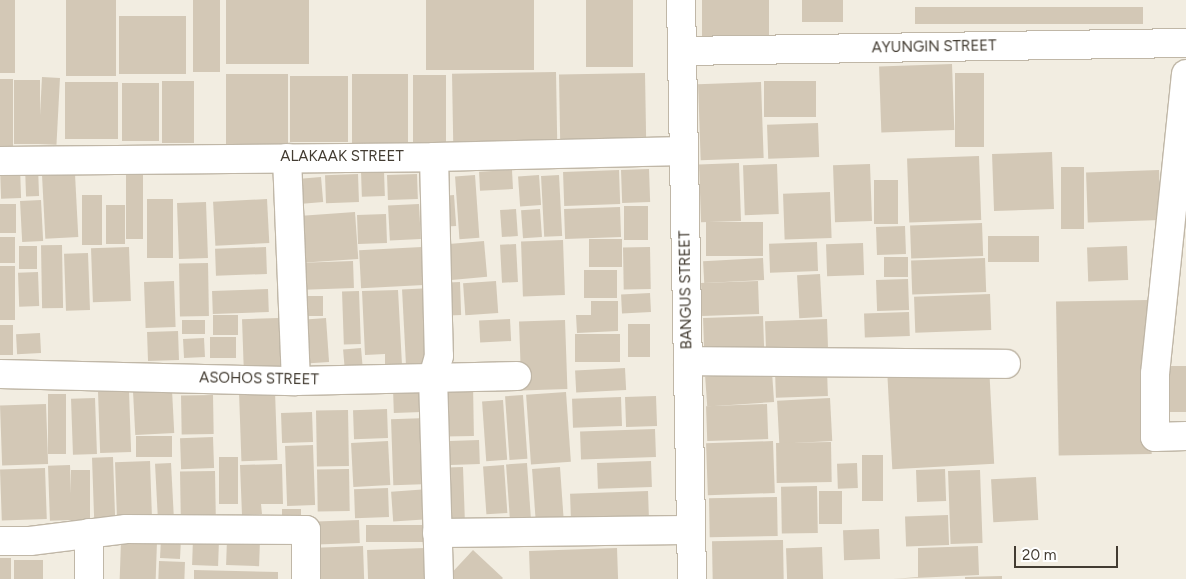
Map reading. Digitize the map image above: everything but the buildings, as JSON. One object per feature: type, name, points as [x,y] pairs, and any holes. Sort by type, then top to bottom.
[{"type":"street","name":"BANGUS STREET","points":[[681,0],[692,579]]},
{"type":"street","name":"AYUNGIN STREET","points":[[682,51],[1186,43]]},
{"type":"street","points":[[1186,74],[1155,374],[1155,437],[1186,436]]},
{"type":"street","name":"ALAKAAK STREET","points":[[0,161],[434,157],[684,151]]},
{"type":"street","points":[[434,157],[440,356],[433,377],[439,579]]},
{"type":"street","points":[[287,158],[296,381]]},
{"type":"street","points":[[688,360],[1006,364]]},
{"type":"street","name":"ASOHOS STREET","points":[[0,374],[296,381],[517,376]]},
{"type":"street","points":[[0,541],[30,541],[126,529],[306,530],[306,579]]},
{"type":"street","points":[[438,533],[691,530]]},
{"type":"street","points":[[89,534],[89,579]]}]
